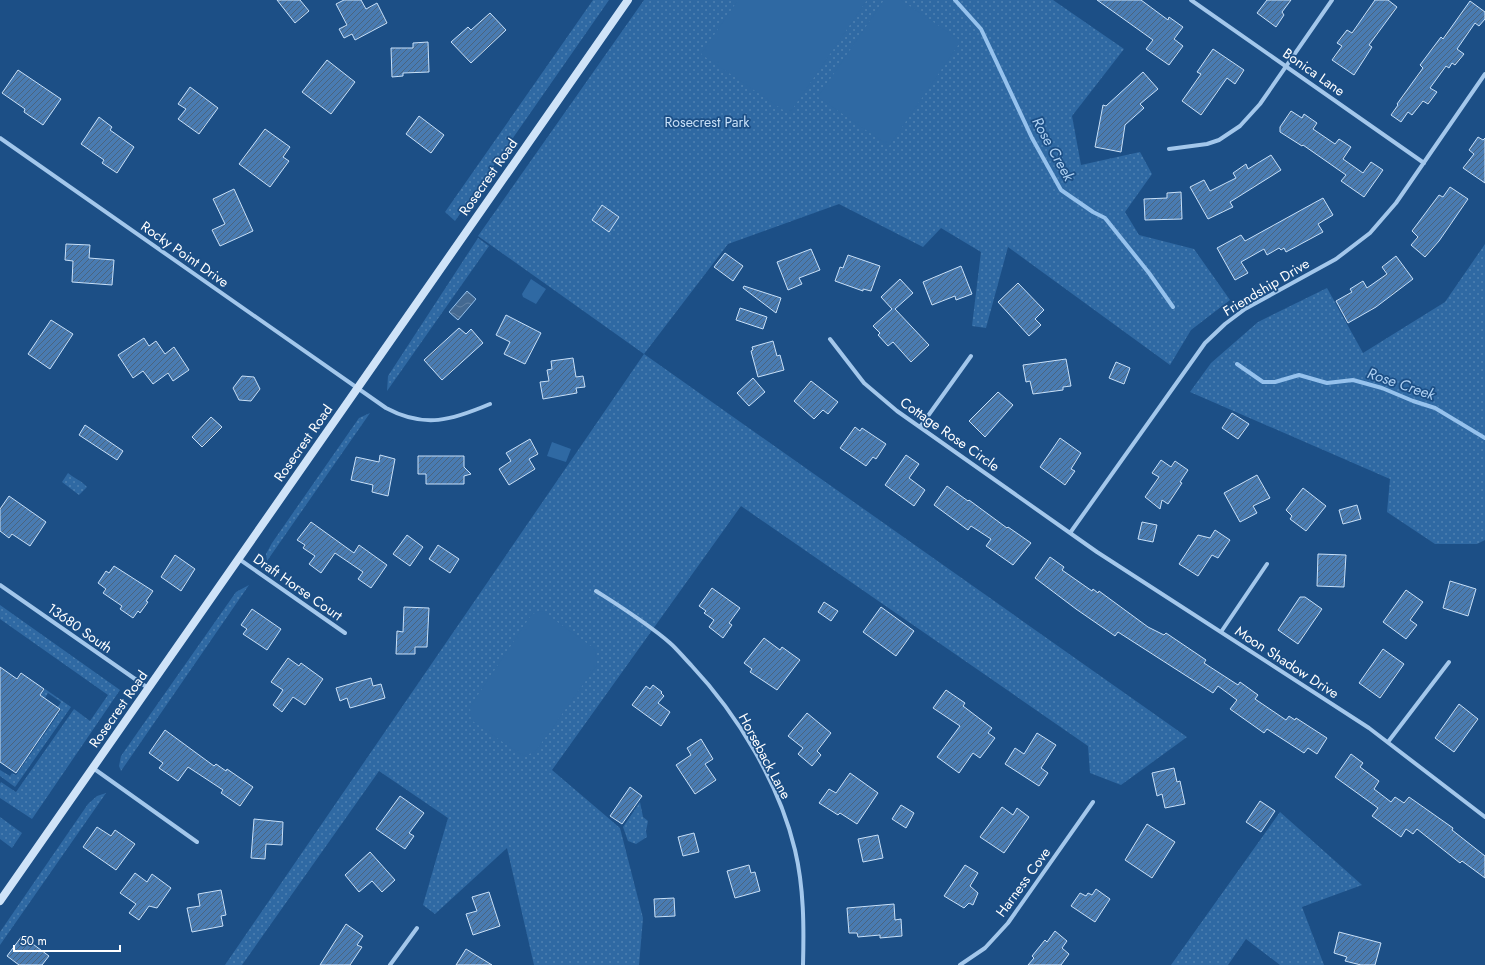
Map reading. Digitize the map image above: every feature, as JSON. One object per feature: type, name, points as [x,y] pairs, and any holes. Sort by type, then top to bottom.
[{"type":"main road","name":"Rosecrest Road","points":[[0,901],[628,0]]},
{"type":"street","name":"Bonica Lane","points":[[1191,0],[1424,162]]},
{"type":"street","points":[[1169,149],[1207,144],[1230,133],[1251,116],[1332,0]]},
{"type":"street","name":"Friendship Drive","points":[[1070,533],[1188,365],[1215,333],[1245,309],[1336,259],[1358,244],[1388,214],[1485,74]]},
{"type":"street","name":"Rocky Point Drive","points":[[0,138],[357,389],[396,413],[425,420],[447,420],[490,404]]},
{"type":"street","name":"Cottage Rose Circle","points":[[830,339],[869,388],[886,402],[1070,533]]},
{"type":"street","points":[[920,427],[971,356]]},
{"type":"street","name":"Moon Shadow Drive","points":[[1070,533],[1388,742],[1485,817]]},
{"type":"street","name":"Draft Horse Court","points":[[238,559],[345,633]]},
{"type":"street","points":[[1221,632],[1267,564]]},
{"type":"street","name":"13680 South","points":[[0,585],[148,688]]},
{"type":"street","name":"Horseback Lane","points":[[596,591],[631,613],[671,644],[711,687],[744,732],[777,796],[796,851],[804,917],[803,965]]},
{"type":"street","points":[[1388,742],[1449,662]]},
{"type":"street","points":[[92,768],[197,842]]},
{"type":"street","name":"Harness Cove","points":[[960,965],[985,948],[1008,923],[1093,802]]},
{"type":"street","points":[[390,965],[416,928]]},
{"type":"green space","points":[[593,0],[609,0],[455,221],[445,212]]},
{"type":"green space","name":"Rosecrest Park","points":[[644,0],[1053,0],[1124,49],[1072,116],[1081,165],[1140,152],[1152,174],[1125,212],[1139,235],[1194,249],[1230,300],[1191,330],[1170,365],[1008,247],[986,328],[972,326],[981,252],[941,228],[923,247],[839,204],[728,244],[644,354],[478,236]]},
{"type":"green space","points":[[738,0],[867,0],[789,114],[701,54]]},
{"type":"green space","points":[[884,0],[901,0],[961,41],[889,146],[818,97]]},
{"type":"green space","points":[[478,238],[489,246],[387,391],[388,376]]},
{"type":"green space","points":[[1485,244],[1485,540],[1477,544],[1435,544],[1387,512],[1390,479],[1190,392],[1211,363],[1258,322],[1327,288],[1363,353],[1445,302]]},
{"type":"green space","points":[[531,279],[546,289],[536,304],[523,297],[522,294]]},
{"type":"green space","points":[[644,354],[1187,737],[1121,785],[1090,773],[1088,746],[741,506],[552,770],[620,828],[643,918],[639,965],[534,965],[507,848],[435,914],[423,905],[448,818],[379,771],[242,965],[225,965]]},
{"type":"green space","points":[[370,413],[267,561],[266,554],[272,543],[359,418]]},
{"type":"green space","points":[[552,442],[571,449],[566,462],[547,456]]},
{"type":"green space","points":[[68,473],[87,487],[79,495],[62,482]]},
{"type":"green space","points":[[249,585],[121,771],[119,766],[121,756],[236,592]]},
{"type":"green space","points":[[0,605],[120,690],[32,819],[0,798],[1,782],[16,792],[74,709],[90,721],[108,695],[0,619]]},
{"type":"green space","points":[[542,611],[595,649],[597,665],[535,752],[523,756],[471,720],[470,707],[532,614]]},
{"type":"green space","points":[[45,689],[71,707],[15,787],[0,776],[0,770],[10,776],[12,773],[16,775],[61,710],[58,707],[61,702],[48,693],[45,698],[41,695]]},
{"type":"green space","points":[[106,793],[0,945],[0,932],[88,804],[97,796]]},
{"type":"green space","points":[[640,802],[643,817],[648,821],[646,831],[647,837],[636,844],[628,841],[623,827]]},
{"type":"green space","points":[[1280,812],[1362,885],[1302,907],[1324,965],[1280,965],[1246,939],[1228,965],[1171,965]]},
{"type":"green space","points":[[0,817],[22,833],[12,848],[0,839]]},
{"type":"water","points":[[467,291],[476,299],[458,320],[449,312]]},
{"type":"building","points":[[277,0],[300,0],[309,11],[295,23]]},
{"type":"building","points":[[344,0],[361,0],[366,9],[377,3],[387,23],[355,40],[352,34],[344,38],[339,29],[347,25],[336,4]]},
{"type":"building","points":[[1097,0],[1141,0],[1168,20],[1169,17],[1183,27],[1174,39],[1183,46],[1169,65],[1146,49],[1153,40]]},
{"type":"building","points":[[1267,0],[1291,0],[1282,12],[1284,15],[1276,27],[1257,13]]},
{"type":"building","points":[[1375,0],[1388,0],[1397,7],[1369,45],[1372,47],[1354,75],[1332,60],[1342,46],[1337,43],[1347,30],[1352,33]]},
{"type":"building","points":[[1470,1],[1485,12],[1485,19],[1479,26],[1475,23],[1457,49],[1464,54],[1455,65],[1452,63],[1449,68],[1446,66],[1430,88],[1437,92],[1428,104],[1423,101],[1412,115],[1408,112],[1401,122],[1391,115],[1398,105],[1397,104],[1423,68],[1420,65],[1441,37],[1443,39]]},
{"type":"building","points":[[490,13],[506,30],[471,63],[451,42],[468,27],[471,30]]},
{"type":"building","points":[[428,42],[429,72],[403,73],[403,76],[392,77],[391,48],[413,48],[413,43]]},
{"type":"building","points":[[1213,49],[1244,70],[1235,84],[1227,78],[1201,115],[1182,101],[1201,74],[1197,72]]},
{"type":"building","points":[[327,60],[355,82],[331,114],[302,92]]},
{"type":"building","points":[[18,70],[61,99],[43,125],[24,112],[25,109],[2,93]]},
{"type":"building","points":[[1143,72],[1158,89],[1140,104],[1144,108],[1125,125],[1121,152],[1095,147],[1103,105],[1106,106]]},
{"type":"building","points":[[190,87],[218,108],[199,134],[178,119],[186,109],[178,104]]},
{"type":"building","points":[[1291,111],[1302,118],[1304,114],[1317,123],[1313,129],[1335,144],[1339,139],[1351,147],[1343,159],[1363,173],[1371,162],[1383,170],[1364,197],[1341,181],[1346,175],[1303,145],[1302,146],[1280,132],[1280,127]]},
{"type":"building","points":[[419,116],[444,135],[431,153],[406,134]]},
{"type":"building","points":[[99,117],[112,127],[110,130],[134,147],[117,173],[102,163],[104,160],[81,144]]},
{"type":"building","points":[[265,129],[290,147],[283,157],[289,161],[270,187],[239,164]]},
{"type":"building","points":[[1478,137],[1483,140],[1485,138],[1485,183],[1463,168],[1474,154],[1469,150]]},
{"type":"building","points":[[1271,155],[1281,170],[1230,202],[1233,207],[1208,219],[1190,187],[1204,180],[1210,191],[1236,178],[1233,173],[1246,164],[1248,169]]},
{"type":"building","points":[[1450,187],[1468,199],[1439,241],[1425,257],[1411,245],[1418,237],[1412,231],[1439,195],[1443,197]]},
{"type":"building","points":[[234,189],[253,231],[220,246],[212,230],[225,224],[213,199]]},
{"type":"building","points":[[1181,192],[1182,219],[1145,220],[1144,199],[1167,198],[1167,193]]},
{"type":"building","points":[[1323,198],[1333,215],[1318,224],[1323,232],[1286,252],[1284,248],[1281,250],[1279,248],[1267,255],[1264,249],[1241,262],[1248,273],[1235,280],[1217,248],[1241,235],[1245,241]]},
{"type":"building","points":[[602,205],[619,217],[609,232],[592,220]]},
{"type":"building","points":[[66,244],[90,245],[89,258],[114,260],[112,285],[72,282],[73,261],[65,260]]},
{"type":"building","points":[[811,249],[820,270],[799,278],[802,284],[788,290],[777,262]]},
{"type":"building","points":[[725,253],[743,266],[733,281],[714,267]]},
{"type":"building","points":[[848,255],[880,266],[871,291],[863,289],[863,291],[835,281],[840,267],[843,268]]},
{"type":"building","points":[[1396,256],[1413,279],[1376,307],[1348,323],[1336,301],[1352,292],[1350,289],[1363,281],[1367,288],[1387,274],[1382,267]]},
{"type":"building","points":[[961,266],[972,294],[956,300],[955,296],[932,305],[923,282]]},
{"type":"building","points":[[900,279],[913,293],[895,309],[929,345],[911,362],[893,342],[888,346],[878,335],[880,333],[873,326],[892,309],[881,297]]},
{"type":"building","points":[[1018,283],[1044,310],[1035,319],[1041,325],[1029,336],[998,302]]},
{"type":"building","points":[[744,286],[781,298],[776,313],[743,288]]},
{"type":"building","points":[[740,308],[767,317],[763,329],[736,320]]},
{"type":"building","points":[[506,315],[541,333],[525,364],[504,354],[510,342],[496,335]]},
{"type":"building","points":[[51,320],[73,334],[50,369],[28,354]]},
{"type":"building","points":[[459,328],[466,334],[471,329],[483,343],[442,380],[424,360]]},
{"type":"building","points":[[144,338],[149,346],[156,341],[165,354],[174,347],[189,370],[173,381],[168,373],[153,384],[143,371],[133,378],[118,355]]},
{"type":"building","points":[[773,341],[777,356],[780,355],[784,370],[758,377],[751,351],[753,350],[752,347]]},
{"type":"building","points":[[573,358],[576,377],[583,376],[585,387],[576,388],[577,393],[543,399],[540,382],[549,381],[547,370],[552,369],[551,361]]},
{"type":"building","points":[[1066,359],[1071,386],[1063,387],[1063,390],[1033,394],[1030,381],[1026,382],[1023,365]]},
{"type":"building","points":[[1116,362],[1130,368],[1124,384],[1109,378]]},
{"type":"building","points":[[242,376],[254,377],[260,389],[251,401],[239,400],[233,388]]},
{"type":"building","points":[[753,378],[765,392],[749,406],[737,393]]},
{"type":"building","points":[[811,381],[838,402],[828,414],[823,410],[814,419],[794,401]]},
{"type":"building","points":[[998,392],[1013,405],[985,437],[969,421]]},
{"type":"building","points":[[1232,413],[1249,424],[1238,439],[1222,428]]},
{"type":"building","points":[[211,417],[222,427],[202,447],[192,437]]},
{"type":"building","points":[[85,425],[123,451],[117,460],[79,435]]},
{"type":"building","points":[[855,427],[860,431],[862,428],[886,444],[876,459],[873,457],[866,466],[840,448]]},
{"type":"building","points":[[1060,438],[1081,453],[1071,469],[1075,471],[1065,485],[1040,467]]},
{"type":"building","points":[[530,439],[538,454],[529,459],[535,469],[509,485],[499,469],[511,461],[506,453]]},
{"type":"building","points":[[380,455],[395,459],[388,496],[372,492],[373,485],[351,480],[356,457],[379,462]]},
{"type":"building","points":[[906,455],[919,464],[909,478],[925,490],[914,506],[885,485]]},
{"type":"building","points":[[418,456],[464,456],[464,467],[471,474],[464,476],[464,484],[426,484],[426,474],[418,474]]},
{"type":"building","points":[[1161,460],[1171,467],[1175,461],[1188,470],[1180,482],[1182,483],[1168,504],[1162,500],[1160,509],[1145,497],[1159,477],[1152,473]]},
{"type":"building","points":[[1257,475],[1270,498],[1253,506],[1257,513],[1240,522],[1224,493]]},
{"type":"building","points":[[947,486],[1031,543],[1013,565],[986,546],[991,539],[971,526],[968,530],[934,505]]},
{"type":"building","points":[[1303,488],[1326,506],[1306,531],[1290,519],[1292,516],[1286,510]]},
{"type":"building","points":[[9,496],[46,522],[30,546],[12,534],[9,538],[0,531],[0,509]]},
{"type":"building","points":[[1357,505],[1361,519],[1343,524],[1339,510]]},
{"type":"building","points":[[311,522],[354,553],[359,545],[387,565],[371,588],[358,579],[363,572],[335,553],[321,573],[309,564],[315,556],[303,548],[305,545],[297,540]]},
{"type":"building","points":[[1142,522],[1157,525],[1153,542],[1138,539]]},
{"type":"building","points":[[1215,530],[1230,540],[1218,558],[1212,555],[1198,576],[1179,564],[1198,535],[1210,538]]},
{"type":"building","points":[[407,535],[423,547],[410,566],[393,554]]},
{"type":"building","points":[[438,545],[459,559],[450,573],[429,559]]},
{"type":"building","points":[[1318,554],[1346,555],[1344,587],[1317,586]]},
{"type":"building","points":[[175,555],[195,569],[181,591],[161,577]]},
{"type":"building","points":[[1050,557],[1064,567],[1062,570],[1092,591],[1093,589],[1098,593],[1099,591],[1148,627],[1164,635],[1166,633],[1206,660],[1204,663],[1238,685],[1240,682],[1258,695],[1255,699],[1286,720],[1289,716],[1295,720],[1296,718],[1327,738],[1317,754],[1308,748],[1304,753],[1267,729],[1264,733],[1230,709],[1237,700],[1218,686],[1213,693],[1118,632],[1115,636],[1076,609],[1035,578]]},
{"type":"building","points":[[114,566],[153,591],[146,601],[148,602],[140,613],[138,611],[133,618],[120,609],[122,606],[103,593],[106,589],[98,583],[106,571],[109,573]]},
{"type":"building","points":[[1450,581],[1476,589],[1468,616],[1443,608]]},
{"type":"building","points":[[712,588],[740,608],[729,623],[732,625],[723,638],[709,627],[714,620],[704,613],[706,611],[699,606]]},
{"type":"building","points":[[1406,590],[1423,602],[1410,620],[1417,625],[1406,639],[1383,622]]},
{"type":"building","points":[[1300,597],[1305,597],[1322,609],[1298,644],[1278,630]]},
{"type":"building","points":[[824,602],[838,611],[831,621],[818,612]]},
{"type":"building","points":[[404,607],[429,608],[427,647],[415,647],[415,654],[396,654],[397,631],[403,632]]},
{"type":"building","points":[[881,607],[914,631],[896,656],[863,632]]},
{"type":"building","points":[[252,609],[281,629],[267,650],[243,634],[247,629],[241,625]]},
{"type":"building","points":[[764,638],[780,650],[782,647],[800,660],[777,690],[750,672],[752,669],[744,663]]},
{"type":"building","points":[[1383,649],[1404,664],[1380,698],[1359,683]]},
{"type":"building","points":[[288,658],[299,666],[301,663],[323,679],[305,705],[293,697],[282,712],[273,705],[283,690],[271,682]]},
{"type":"building","points":[[0,667],[17,679],[21,673],[44,689],[40,695],[60,709],[16,773],[0,762]]},
{"type":"building","points":[[371,678],[373,686],[381,684],[385,698],[350,708],[347,698],[340,701],[336,688]]},
{"type":"building","points":[[653,685],[662,692],[661,693],[664,696],[658,703],[670,712],[661,726],[632,705],[646,686],[650,689]]},
{"type":"building","points":[[946,690],[965,703],[963,706],[992,728],[988,733],[995,738],[980,758],[973,753],[959,773],[937,757],[960,726],[933,708]]},
{"type":"building","points":[[1459,704],[1478,719],[1454,752],[1435,738]]},
{"type":"building","points":[[807,713],[831,733],[817,751],[821,755],[812,766],[798,754],[803,748],[788,736]]},
{"type":"building","points":[[165,730],[214,766],[216,764],[226,771],[227,769],[253,787],[240,806],[221,793],[223,790],[188,767],[178,781],[159,768],[163,763],[149,753]]},
{"type":"building","points":[[1037,733],[1056,745],[1041,768],[1048,773],[1039,786],[1005,764],[1015,748],[1024,754]]},
{"type":"building","points":[[701,739],[713,759],[705,764],[716,780],[695,794],[676,765],[691,755],[687,748]]},
{"type":"building","points":[[1351,754],[1363,763],[1360,767],[1379,781],[1374,789],[1391,802],[1395,797],[1404,803],[1409,797],[1453,828],[1452,830],[1485,856],[1485,878],[1462,861],[1460,863],[1417,829],[1413,834],[1406,829],[1401,837],[1372,816],[1378,808],[1335,777]]},
{"type":"building","points":[[1174,768],[1177,782],[1180,781],[1185,804],[1165,808],[1162,794],[1157,796],[1152,773]]},
{"type":"building","points":[[850,773],[878,793],[857,824],[840,813],[838,815],[819,803],[829,789],[836,793]]},
{"type":"building","points":[[630,787],[642,796],[622,824],[610,816]]},
{"type":"building","points":[[400,796],[424,813],[409,833],[414,836],[405,849],[376,829]]},
{"type":"building","points":[[1260,801],[1275,811],[1261,832],[1246,822]]},
{"type":"building","points":[[901,805],[914,813],[906,828],[892,819]]},
{"type":"building","points":[[1002,807],[1013,815],[1017,808],[1029,817],[1004,853],[980,837]]},
{"type":"building","points":[[254,819],[283,822],[282,845],[266,844],[265,859],[251,858]]},
{"type":"building","points":[[1147,824],[1175,842],[1152,878],[1125,860]]},
{"type":"building","points":[[97,827],[111,836],[115,830],[135,844],[116,870],[83,847]]},
{"type":"building","points":[[694,833],[699,852],[683,856],[678,837]]},
{"type":"building","points":[[878,835],[883,858],[863,862],[858,839]]},
{"type":"building","points":[[370,852],[395,880],[382,892],[372,881],[359,892],[345,875]]},
{"type":"building","points":[[749,865],[751,873],[755,872],[760,891],[735,898],[727,871]]},
{"type":"building","points":[[965,865],[978,873],[970,886],[978,893],[973,905],[969,903],[964,908],[944,896]]},
{"type":"building","points":[[135,873],[147,882],[152,874],[171,888],[157,908],[149,906],[139,920],[129,913],[136,904],[120,893]]},
{"type":"building","points":[[1096,889],[1110,899],[1095,922],[1071,906],[1080,893],[1086,896],[1088,893],[1092,895]]},
{"type":"building","points":[[221,890],[226,915],[221,916],[223,926],[192,932],[187,908],[200,906],[198,894]]},
{"type":"building","points":[[489,892],[500,926],[473,935],[466,914],[477,911],[472,897]]},
{"type":"building","points":[[674,898],[675,916],[655,917],[654,899]]},
{"type":"building","points":[[894,904],[895,920],[901,919],[902,936],[880,938],[880,935],[858,937],[857,933],[849,933],[847,908]]},
{"type":"building","points":[[346,924],[363,936],[357,945],[362,947],[350,965],[320,965]]},
{"type":"building","points":[[1055,931],[1067,941],[1062,948],[1069,954],[1061,965],[1028,965],[1034,958],[1032,956],[1045,940],[1047,942]]},
{"type":"building","points":[[1339,932],[1381,943],[1375,965],[1361,965],[1345,961],[1347,957],[1334,953]]},
{"type":"building","points":[[22,936],[49,956],[42,965],[19,965],[7,956]]},
{"type":"building","points":[[466,949],[492,965],[456,965]]},
{"type":"waterway","name":"Rose Creek","points":[[955,0],[981,29],[1032,138],[1061,190],[1093,212],[1105,218],[1149,273],[1173,307]]},
{"type":"waterway","name":"Rose Creek","points":[[1237,364],[1263,382],[1275,382],[1299,375],[1327,383],[1353,380],[1382,388],[1413,401],[1435,408],[1485,438]]}]
